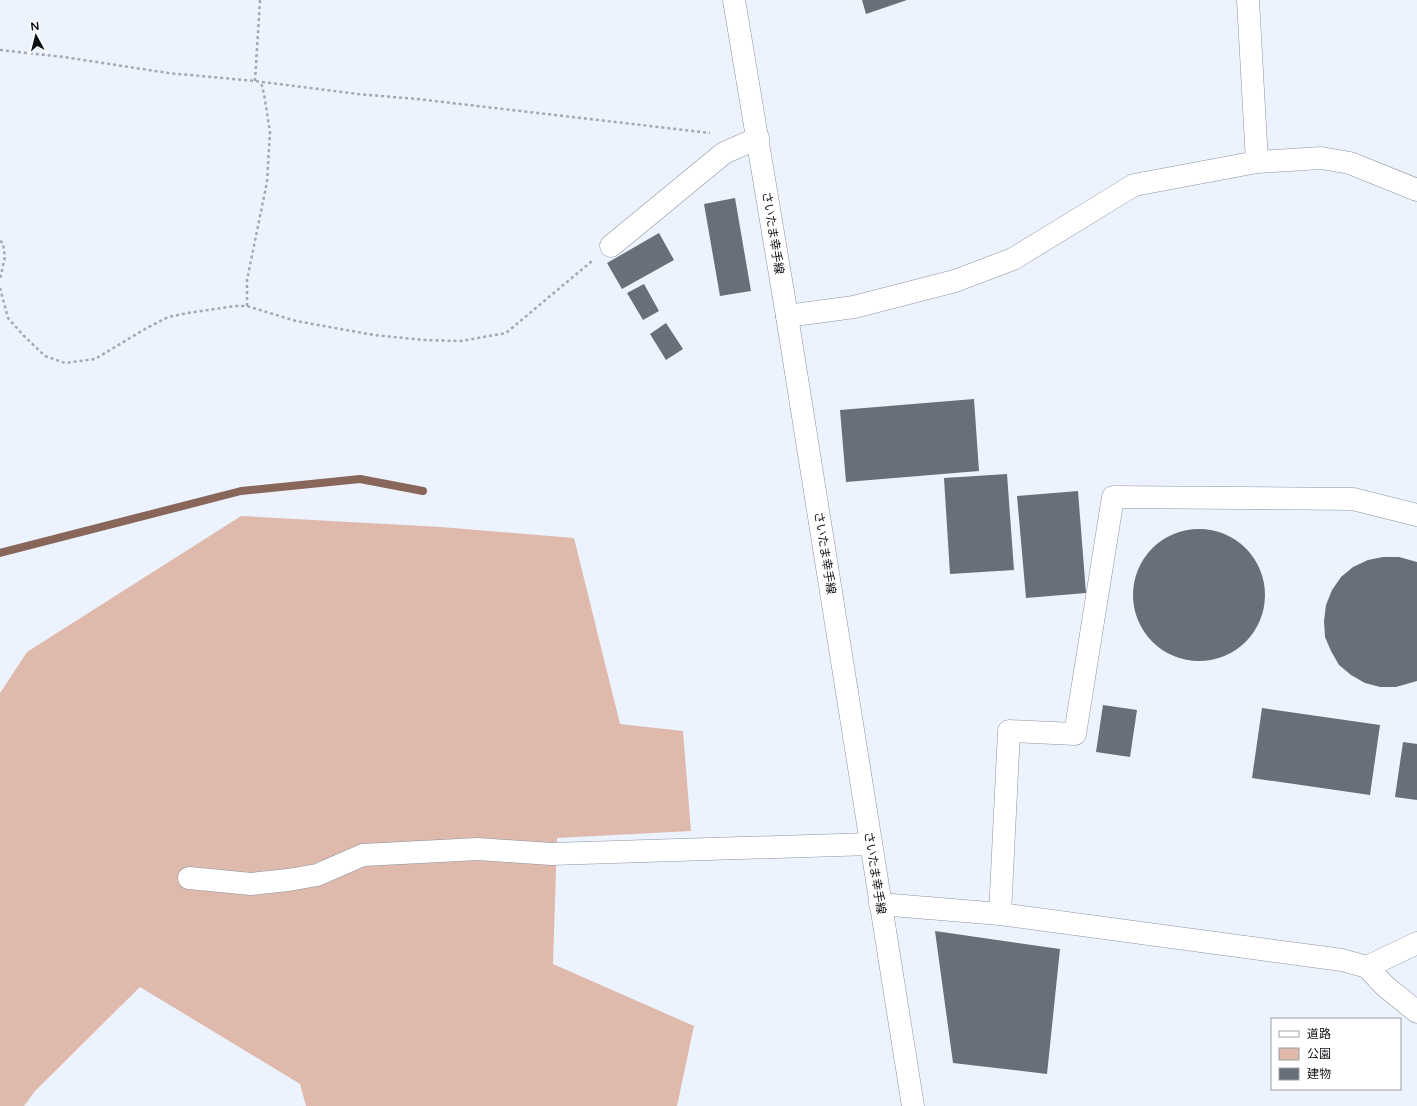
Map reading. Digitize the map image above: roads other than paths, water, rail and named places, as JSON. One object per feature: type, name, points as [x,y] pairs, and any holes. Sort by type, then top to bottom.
[{"type":"street","name":"さいたま幸手線","points":[[734,0],[787,316],[913,1106]]},
{"type":"street","points":[[1248,0],[1257,162]]},
{"type":"street","points":[[611,246],[724,153],[758,138]]},
{"type":"street","points":[[787,316],[854,307],[955,281],[1013,259],[1134,185],[1257,162],[1321,158],[1350,163],[1417,190]]},
{"type":"street","points":[[1000,914],[1009,731],[1075,734],[1113,497],[1353,499],[1417,515]]},
{"type":"street","points":[[189,878],[251,884],[266,883],[317,875],[363,855],[478,849],[551,854],[871,844]]},
{"type":"street","points":[[880,904],[1000,914],[1342,960],[1368,967],[1385,986],[1417,1012]]},
{"type":"street","points":[[1368,967],[1417,943]]},
{"type":"waterway","points":[[0,553],[241,491],[360,479],[423,491]]}]
